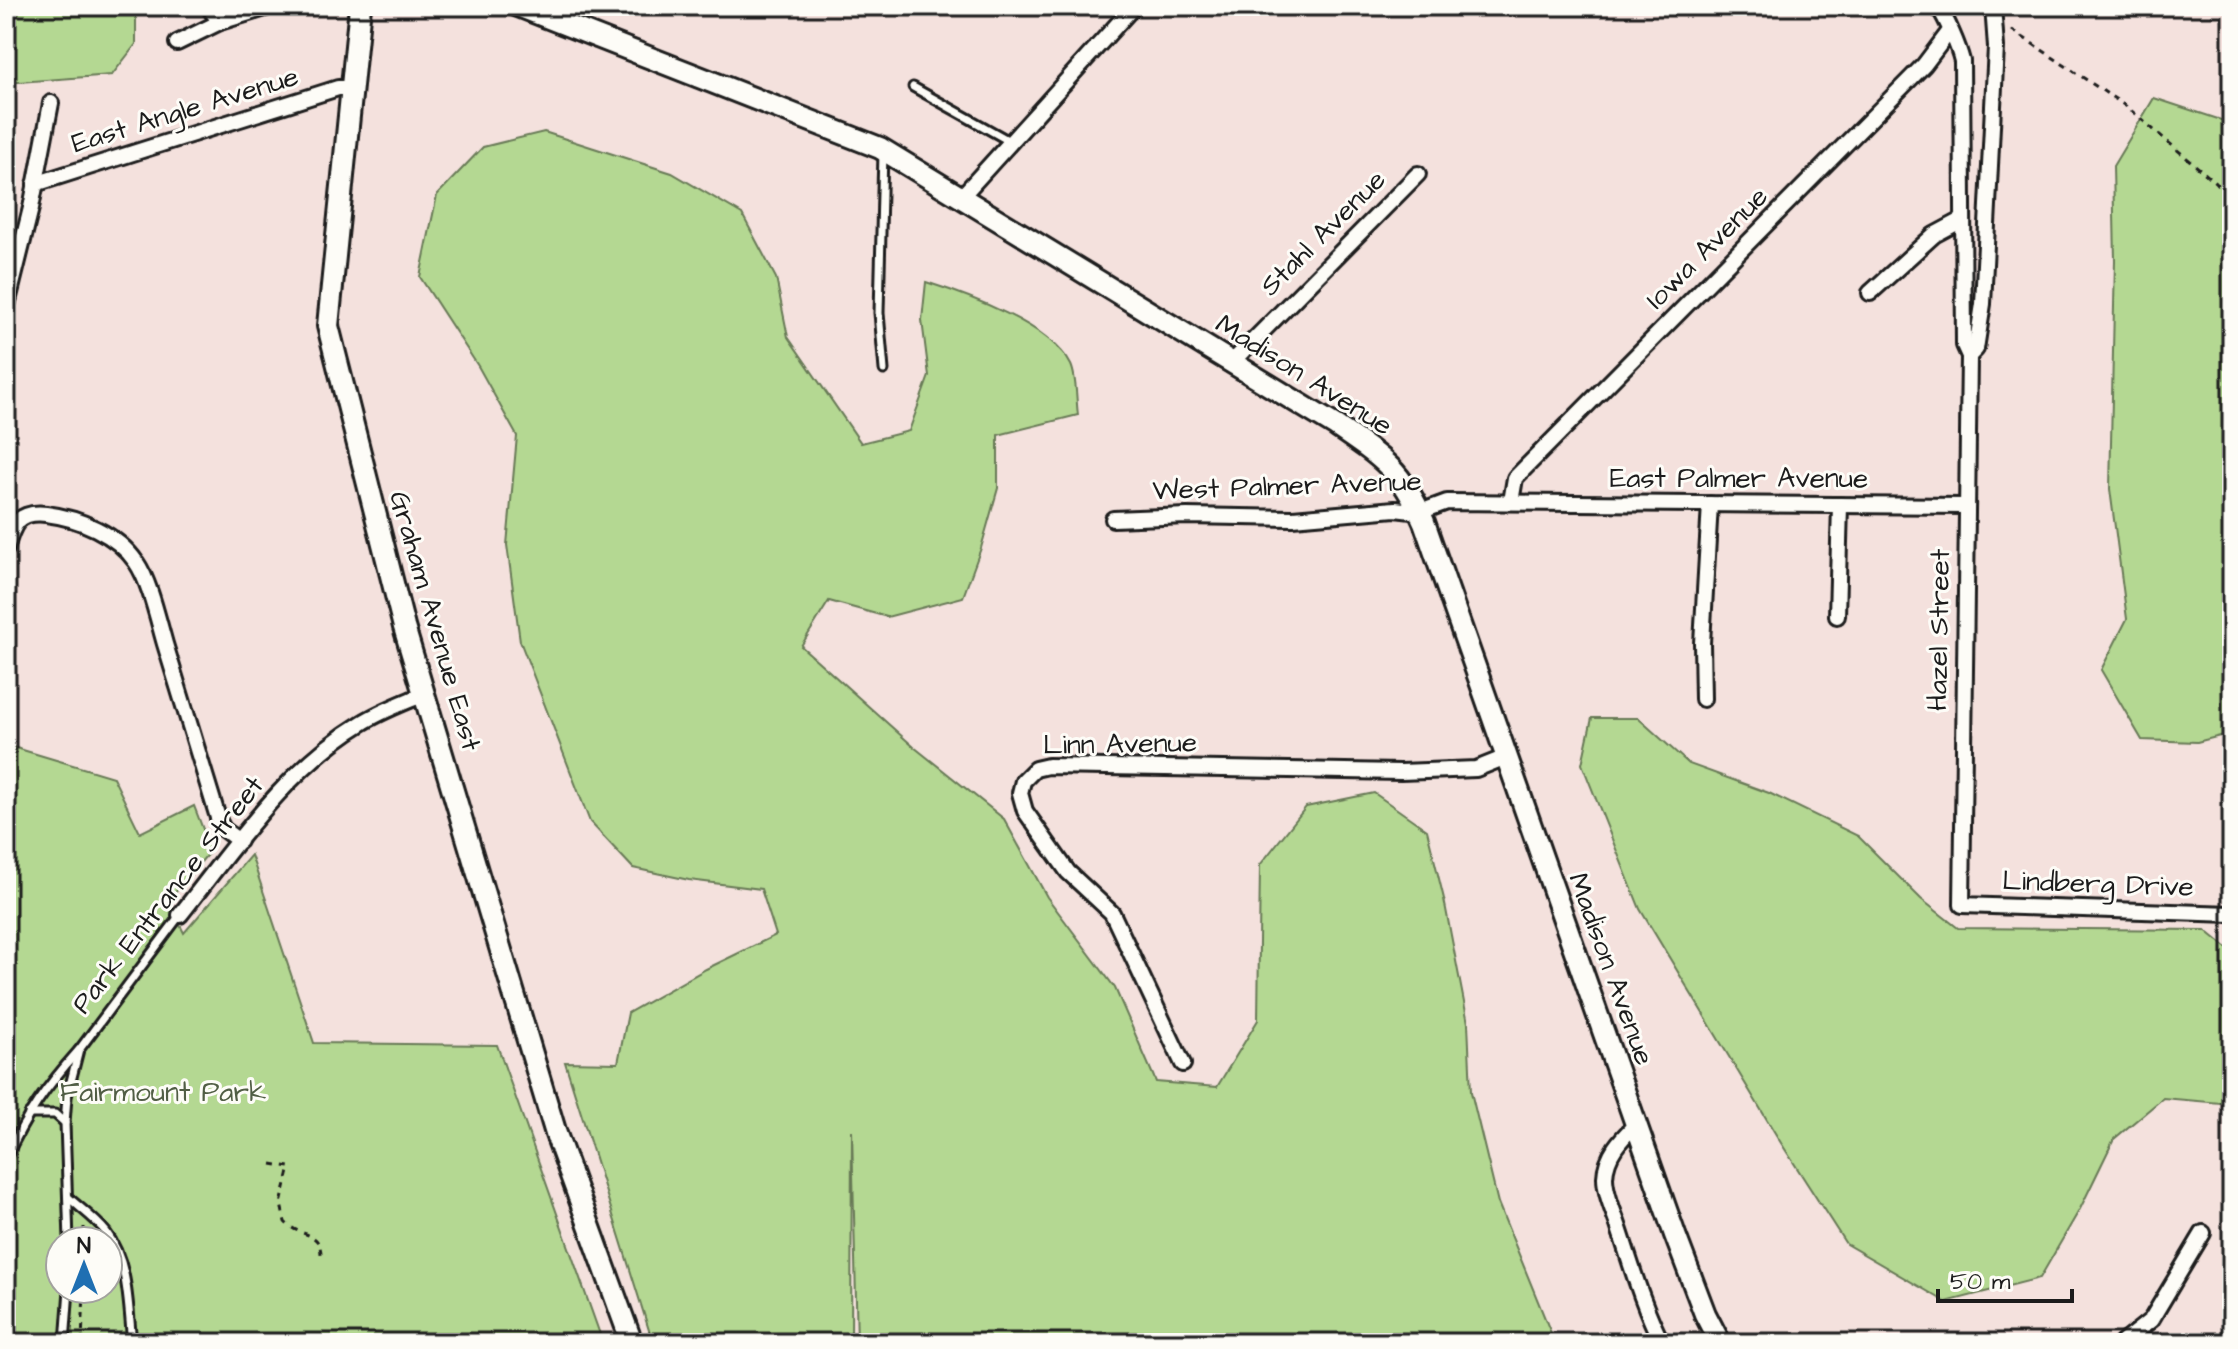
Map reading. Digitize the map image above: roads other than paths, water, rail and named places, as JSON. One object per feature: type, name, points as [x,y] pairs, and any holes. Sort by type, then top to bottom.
[{"type":"main road","name":"Graham Avenue East","points":[[360,6],[328,326],[404,627],[424,694],[556,1134],[632,1343]]},
{"type":"main road","name":"Madison Avenue","points":[[518,6],[883,150],[1232,362],[1383,458],[1405,485],[1420,512],[1680,1248],[1720,1343]]},
{"type":"street","points":[[208,6],[220,22]]},
{"type":"street","points":[[177,43],[220,22],[272,6]]},
{"type":"street","points":[[962,196],[1134,6]]},
{"type":"street","name":"Hazel Street","points":[[1938,6],[1962,61],[1964,345],[1969,356],[1962,905]]},
{"type":"street","name":"Hazel Street","points":[[1969,356],[1976,349],[1983,304],[1994,12]]},
{"type":"street","name":"Iowa Avenue","points":[[1511,502],[1515,478],[1924,65],[1949,32]]},
{"type":"street","name":"East Angle Avenue","points":[[35,184],[338,88],[351,88]]},
{"type":"street","points":[[6,309],[51,103]]},
{"type":"street","name":"Stahl Avenue","points":[[1232,362],[1418,174]]},
{"type":"street","points":[[1870,293],[1934,235],[1962,220]]},
{"type":"street","name":"West Palmer Avenue","points":[[1113,519],[1187,516],[1293,518],[1395,509],[1420,512],[1447,502],[1511,502]]},
{"type":"street","name":"East Palmer Avenue","points":[[1511,502],[1967,506]]},
{"type":"street","points":[[1703,699],[1702,643],[1710,504]]},
{"type":"street","points":[[1837,616],[1840,505]]},
{"type":"street","points":[[6,549],[14,525],[28,513],[37,513],[92,526],[136,561],[155,612],[219,821],[223,829],[239,841]]},
{"type":"street","name":"Park Entrance Street","points":[[180,915],[287,786],[345,734],[381,712],[424,694]]},
{"type":"street","name":"Linn Avenue","points":[[1183,1064],[1112,913],[1068,872],[1025,811],[1020,793],[1028,774],[1048,766],[1401,772],[1476,769],[1506,757]]},
{"type":"street","name":"Lindberg Drive","points":[[1962,905],[2232,914]]},
{"type":"street","points":[[1636,1124],[1616,1145],[1608,1161],[1606,1191],[1662,1343]]},
{"type":"street","points":[[2122,1343],[2151,1320],[2203,1233]]},
{"type":"lane","points":[[913,87],[1011,142]]},
{"type":"lane","points":[[883,150],[879,313],[884,370]]},
{"type":"lane","name":"Park Entrance Street","points":[[69,1225],[65,1123],[67,1097],[79,1050],[180,915]]},
{"type":"lane","points":[[6,1159],[29,1114],[53,1079],[79,1050]]},
{"type":"lane","points":[[29,1114],[55,1114],[65,1123]]},
{"type":"lane","points":[[68,1197],[105,1230],[118,1251],[132,1343]]},
{"type":"lane","points":[[65,1343],[68,1305]]},
{"type":"park label","name":"Fairmount Park","points":[[163,1092]]}]
